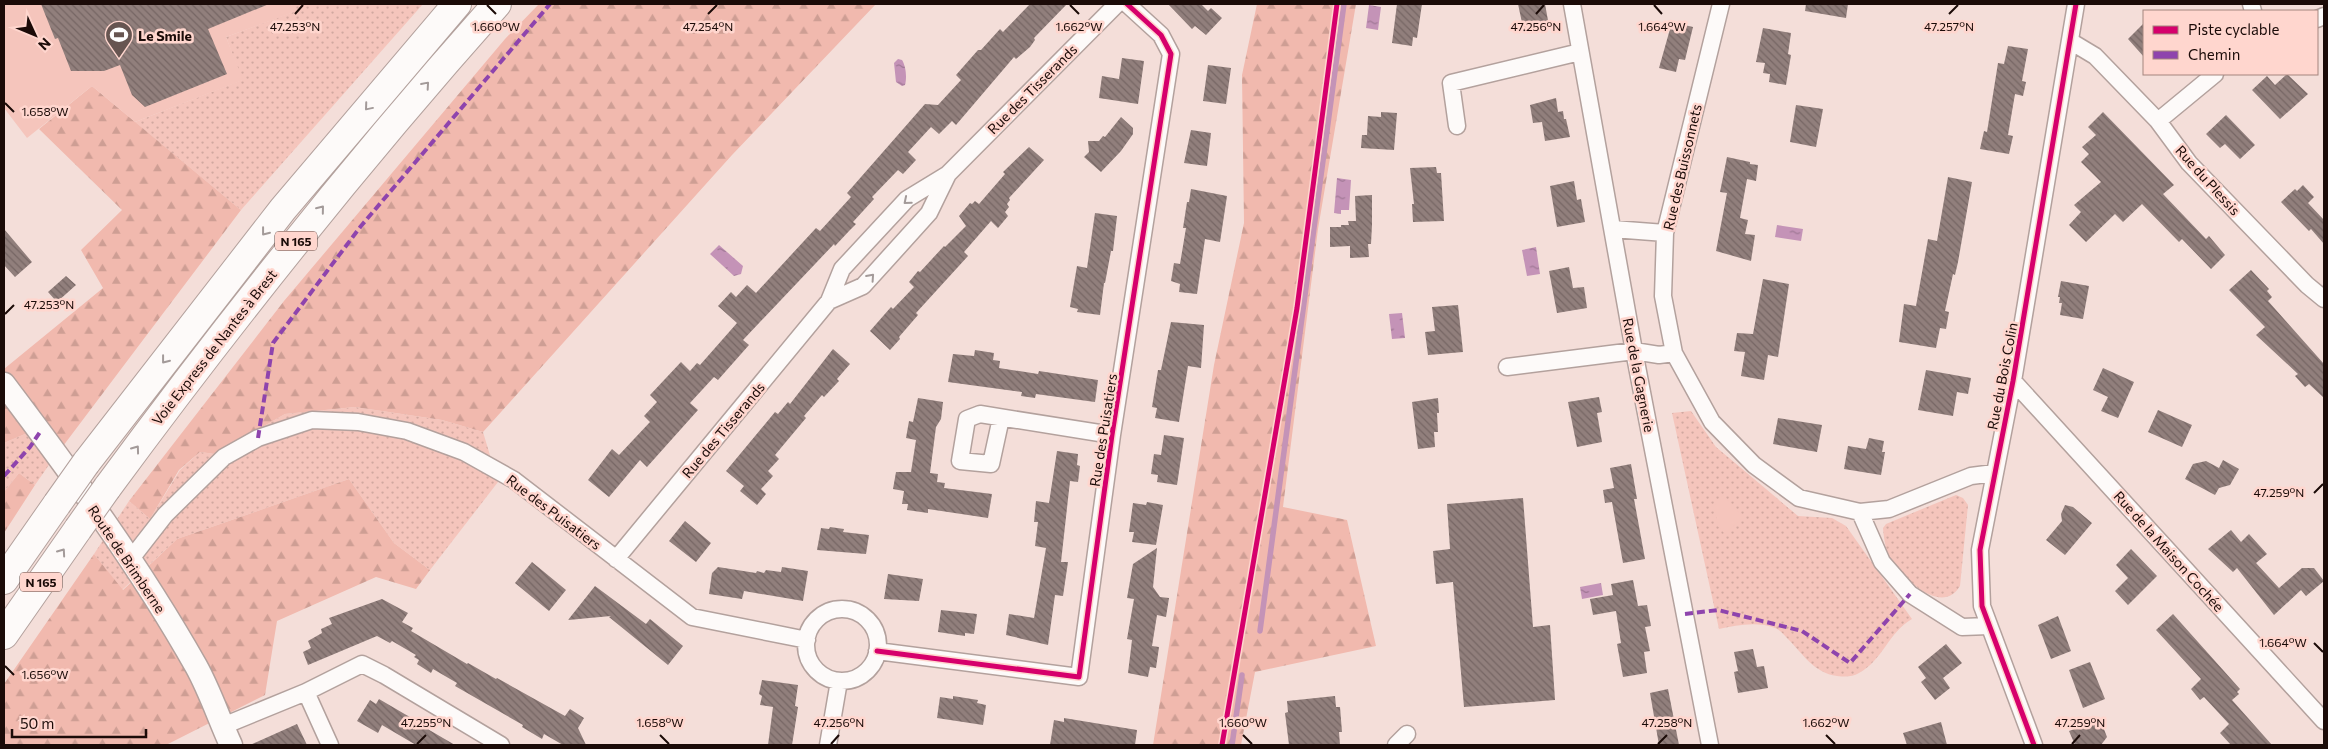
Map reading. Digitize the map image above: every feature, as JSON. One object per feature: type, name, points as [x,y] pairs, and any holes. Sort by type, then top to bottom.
[{"type":"highway","name":"N 165","points":[[4,580],[86,462],[283,209],[457,4]]},
{"type":"highway","name":"Voie Express de Nantes à Brest","points":[[4,635],[107,488],[305,230],[497,4]]},
{"type":"street","name":"Rue des Tisserands","points":[[616,559],[829,301],[842,269],[848,262],[907,200],[948,174],[1117,4]]},
{"type":"street","name":"Rue des Puisatiers","points":[[877,651],[1078,676],[1112,435],[1171,54],[1161,35],[1127,4]]},
{"type":"street","name":"Rue de la Gagnerie","points":[[1572,4],[1593,112],[1634,351],[1710,745]]},
{"type":"street","name":"Rue des Buissonnets","points":[[1721,4],[1665,233],[1663,296],[1674,353],[1712,422],[1754,465],[1799,498],[1860,512],[1889,509],[1971,476],[1994,473]]},
{"type":"street","name":"Rue du Bois Colin","points":[[2034,745],[1982,606],[1980,550],[2013,381],[2076,4]]},
{"type":"street","name":"Rue du Plessis","points":[[2070,41],[2095,56],[2158,121],[2189,163],[2307,285],[2324,299]]},
{"type":"street","points":[[1457,126],[1451,83],[1580,52]]},
{"type":"street","points":[[2158,121],[2214,75]]},
{"type":"street","name":"Rue des Tisserands","points":[[829,301],[863,286],[929,212],[948,174]]},
{"type":"street","points":[[1613,229],[1665,233]]},
{"type":"street","points":[[1508,367],[1634,351],[1659,356],[1674,353]]},
{"type":"street","name":"Rue de la Maison Cochée","points":[[2013,381],[2324,721]]},
{"type":"street","name":"Route de Brimberne","points":[[4,384],[130,560],[197,667],[227,736]]},
{"type":"street","points":[[1001,418],[1112,435]]},
{"type":"street","name":"Rue des Puisatiers","points":[[130,560],[165,515],[224,457],[258,438],[312,420],[358,422],[407,431],[464,452],[514,480],[692,617],[806,640]]},
{"type":"street","points":[[1860,512],[1882,562],[1910,594],[1962,627],[1989,626]]},
{"type":"street","points":[[836,610],[847,610],[858,613],[874,629],[878,640],[877,651],[874,661],[864,673],[850,680],[839,681],[828,678],[814,668],[807,652],[806,640],[816,620],[836,610]]},
{"type":"street","points":[[227,736],[306,692],[362,664],[384,675],[500,745]]},
{"type":"street","points":[[828,745],[839,681]]},
{"type":"street","points":[[306,692],[330,745]]},
{"type":"shaded area","name":"Le Smile","points":[[4,4],[291,4],[294,12],[226,37],[243,80],[135,122],[92,86],[27,138],[4,108]]},
{"type":"shaded area","points":[[291,4],[423,4],[241,210],[135,122],[242,80],[226,37],[293,12]]},
{"type":"shaded area","points":[[355,407],[442,420],[483,432],[498,482],[430,570],[394,543],[349,479],[177,539],[122,590],[94,554],[129,501],[150,519],[180,470],[200,452],[215,454],[285,414]]},
{"type":"shaded area","points":[[1691,411],[1716,447],[1798,516],[1832,518],[1846,526],[1912,619],[1897,632],[1867,668],[1851,676],[1843,677],[1829,674],[1809,662],[1775,628],[1754,624],[1719,629],[1672,413]]},
{"type":"shaded area","points":[[25,434],[51,462],[35,485],[19,473],[4,492],[4,443]]},
{"type":"shaded area","points":[[1723,495],[1743,517],[1725,534],[1718,526],[1714,506]]},
{"type":"shaded area","points":[[1956,495],[1963,498],[1968,505],[1960,586],[1953,594],[1935,597],[1908,580],[1894,565],[1887,552],[1883,528],[1886,524]]},
{"type":"green space","points":[[539,4],[876,4],[732,155],[483,432],[442,420],[355,407],[285,414],[215,454],[200,452],[179,470],[150,519],[129,501],[284,301],[505,39]]},
{"type":"green space","points":[[1257,4],[1356,4],[1318,229],[1283,507],[1347,520],[1376,646],[1255,672],[1241,745],[1153,745],[1214,365],[1244,223],[1242,75]]},
{"type":"green space","points":[[92,86],[241,210],[51,462],[25,434],[4,443],[4,369],[103,288],[81,250],[122,210],[39,129]]},
{"type":"green space","points":[[19,473],[35,485],[4,533],[4,492]]},
{"type":"green space","points":[[349,479],[394,543],[430,570],[416,589],[376,577],[277,621],[265,695],[166,745],[4,745],[4,684],[94,554],[123,590],[177,539]]},
{"type":"water","points":[[1369,5],[1381,7],[1378,30],[1366,28]]},
{"type":"water","points":[[898,59],[902,60],[906,72],[905,85],[902,86],[896,82],[894,63]]},
{"type":"water","points":[[1337,178],[1351,180],[1349,210],[1341,210],[1341,214],[1334,213]]},
{"type":"water","points":[[1777,225],[1803,229],[1801,241],[1775,237]]},
{"type":"water","points":[[719,245],[743,266],[741,274],[734,276],[710,254]]},
{"type":"water","points":[[1536,247],[1540,274],[1527,276],[1522,250]]},
{"type":"water","points":[[1402,313],[1405,338],[1392,339],[1389,314]]},
{"type":"water","points":[[1601,583],[1603,595],[1582,599],[1580,587]]},
{"type":"building","name":"Le Smile","points":[[41,4],[269,4],[208,29],[227,74],[145,107],[132,95],[120,65],[104,71],[71,71],[58,38],[55,39]]},
{"type":"building","points":[[1030,4],[1067,4],[1034,38],[1035,40],[1030,47],[1016,59],[1014,57],[956,125],[952,121],[939,134],[931,127],[908,152],[916,160],[903,174],[898,170],[872,197],[874,199],[853,222],[856,224],[835,246],[834,244],[743,340],[749,345],[718,380],[714,377],[690,403],[698,410],[647,467],[640,460],[609,497],[588,480],[612,449],[619,455],[650,422],[644,416],[657,402],[650,395],[681,362],[690,371],[697,363],[700,365],[737,323],[718,306],[731,292],[736,297],[747,285],[756,293],[816,228],[820,231],[851,197],[847,193],[925,104],[938,105],[961,80],[956,75],[978,50],[981,50],[1000,29],[1003,32]]},
{"type":"building","points":[[1168,4],[1201,4],[1208,11],[1211,8],[1222,18],[1206,35],[1195,26],[1192,29]]},
{"type":"building","points":[[1397,4],[1422,4],[1417,38],[1413,37],[1412,46],[1392,43]]},
{"type":"building","points":[[1518,4],[1545,4],[1549,26],[1524,32]]},
{"type":"building","points":[[1806,4],[1848,4],[1846,18],[1805,11]]},
{"type":"building","points":[[1680,24],[1693,27],[1685,60],[1679,59],[1676,72],[1659,68],[1670,29],[1677,31]]},
{"type":"building","points":[[2143,24],[2143,56],[2128,39]]},
{"type":"building","points":[[1763,28],[1791,33],[1788,54],[1791,55],[1786,85],[1769,82],[1770,74],[1763,73],[1765,63],[1756,62]]},
{"type":"building","points":[[2008,46],[2028,49],[2022,81],[2026,82],[2023,96],[2015,94],[2008,135],[2013,136],[2009,154],[1980,149],[1984,131],[1987,132],[1998,63],[2004,64]]},
{"type":"building","points":[[1122,58],[1144,61],[1138,104],[1099,98],[1102,76],[1119,79]]},
{"type":"building","points":[[1208,65],[1231,68],[1226,104],[1203,101]]},
{"type":"building","points":[[2288,75],[2308,94],[2280,119],[2252,90],[2267,76],[2275,85]]},
{"type":"building","points":[[1556,98],[1558,112],[1563,111],[1570,137],[1545,141],[1542,122],[1533,123],[1530,105]]},
{"type":"building","points":[[1796,105],[1823,109],[1816,147],[1790,142]]},
{"type":"building","points":[[1381,112],[1397,113],[1394,150],[1361,148],[1362,135],[1367,135],[1368,116],[1381,117]]},
{"type":"building","points":[[2103,112],[2174,185],[2163,194],[2206,239],[2209,236],[2225,255],[2211,269],[2182,239],[2179,242],[2142,204],[2123,222],[2115,214],[2086,242],[2069,225],[2081,212],[2074,205],[2101,182],[2081,162],[2089,154],[2082,147],[2096,135],[2088,127]]},
{"type":"building","points":[[2226,115],[2255,145],[2240,159],[2225,144],[2220,148],[2206,134]]},
{"type":"building","points":[[1121,117],[1133,128],[1133,134],[1121,151],[1101,172],[1084,157],[1089,152],[1088,141],[1099,141],[1103,136],[1105,137]]},
{"type":"building","points":[[1191,130],[1211,133],[1207,166],[1184,163]]},
{"type":"building","points":[[1029,147],[1044,160],[1009,198],[1010,200],[1007,204],[1009,207],[1005,212],[1008,216],[998,228],[991,221],[964,252],[968,256],[916,313],[918,315],[890,350],[870,331],[891,307],[893,309],[914,287],[909,282],[918,271],[920,272],[966,226],[959,216],[970,203],[972,204],[975,201],[979,204],[1005,174],[1003,172]]},
{"type":"building","points":[[1727,157],[1758,165],[1756,181],[1747,179],[1740,218],[1748,220],[1745,234],[1755,235],[1751,261],[1716,251],[1727,193],[1720,192]]},
{"type":"building","points":[[1436,167],[1437,173],[1441,173],[1444,221],[1413,222],[1412,204],[1414,204],[1410,168]]},
{"type":"building","points":[[1948,177],[1972,182],[1958,262],[1955,275],[1953,274],[1945,311],[1949,312],[1946,329],[1940,328],[1936,348],[1899,342],[1904,304],[1916,306],[1928,239],[1937,241]]},
{"type":"building","points":[[1574,181],[1577,200],[1581,199],[1585,222],[1557,227],[1550,186]]},
{"type":"building","points":[[2303,185],[2314,197],[2308,203],[2324,220],[2324,244],[2311,229],[2309,231],[2281,202],[2295,189],[2297,191]]},
{"type":"building","points":[[1191,189],[1227,196],[1220,242],[1205,239],[1197,294],[1179,292],[1180,284],[1171,281],[1174,263],[1180,264],[1186,228],[1183,228]]},
{"type":"building","points":[[1372,195],[1371,244],[1368,244],[1369,257],[1350,258],[1350,246],[1330,247],[1330,227],[1341,227],[1341,225],[1349,225],[1348,221],[1356,221],[1355,196]]},
{"type":"building","points":[[1095,213],[1117,216],[1113,251],[1111,251],[1104,283],[1100,315],[1077,312],[1078,309],[1070,307],[1077,266],[1087,268]]},
{"type":"building","points":[[4,229],[32,262],[15,277],[4,265]]},
{"type":"building","points":[[1569,267],[1573,288],[1584,287],[1587,308],[1557,313],[1549,271]]},
{"type":"building","points":[[2251,270],[2269,289],[2267,291],[2272,297],[2268,301],[2324,364],[2324,398],[2309,384],[2305,387],[2295,376],[2298,374],[2256,335],[2265,327],[2229,290]]},
{"type":"building","points":[[66,276],[76,285],[57,302],[48,292]]},
{"type":"building","points":[[1763,279],[1789,284],[1778,357],[1768,355],[1764,380],[1741,376],[1745,352],[1734,351],[1737,333],[1753,334]]},
{"type":"building","points":[[2061,281],[2089,286],[2083,319],[2060,315],[2062,303],[2059,303],[2060,297],[2058,297]]},
{"type":"building","points":[[1458,305],[1463,352],[1428,355],[1425,332],[1435,331],[1432,307]]},
{"type":"building","points":[[1171,322],[1204,325],[1201,368],[1188,366],[1179,422],[1155,418],[1157,408],[1152,407],[1158,370],[1161,370]]},
{"type":"building","points":[[833,349],[850,364],[837,379],[839,381],[824,397],[822,395],[804,416],[806,418],[775,455],[779,459],[768,471],[773,476],[761,489],[766,494],[757,505],[740,491],[744,486],[726,471],[775,412],[778,414],[788,402],[790,404]]},
{"type":"building","points":[[975,350],[994,353],[993,360],[1000,361],[999,368],[1038,374],[1039,371],[1098,380],[1095,402],[1036,394],[1035,398],[1021,396],[1022,392],[948,382],[953,354],[974,356]]},
{"type":"building","points":[[2103,368],[2134,382],[2118,418],[2101,411],[2108,397],[2093,390]]},
{"type":"building","points":[[1926,370],[1971,378],[1968,394],[1957,392],[1953,416],[1918,410]]},
{"type":"building","points":[[1599,397],[1602,412],[1597,413],[1602,442],[1577,447],[1568,402]]},
{"type":"building","points":[[918,398],[943,402],[941,419],[936,427],[930,473],[938,474],[937,482],[945,483],[944,488],[992,494],[988,518],[928,509],[928,513],[907,510],[908,504],[902,504],[904,491],[893,489],[896,472],[911,472],[916,440],[906,438],[909,421],[913,422]]},
{"type":"building","points":[[1438,398],[1438,432],[1434,432],[1435,447],[1418,449],[1412,402]]},
{"type":"building","points":[[2158,410],[2192,425],[2182,447],[2148,432]]},
{"type":"building","points":[[1778,418],[1822,425],[1817,452],[1773,444]]},
{"type":"building","points":[[1164,435],[1184,438],[1177,485],[1157,482],[1158,475],[1151,474],[1154,454],[1161,455]]},
{"type":"building","points":[[1869,438],[1884,441],[1882,452],[1885,452],[1881,475],[1844,469],[1848,446],[1866,449]]},
{"type":"building","points":[[1057,451],[1078,454],[1077,465],[1080,466],[1078,482],[1070,481],[1061,562],[1068,562],[1063,596],[1055,595],[1048,645],[1006,635],[1009,614],[1034,618],[1046,548],[1035,546],[1038,522],[1034,522],[1036,501],[1049,503]]},
{"type":"building","points":[[2223,460],[2239,469],[2230,485],[2219,488],[2215,495],[2185,479],[2193,464],[2206,461],[2219,468]]},
{"type":"building","points":[[1631,464],[1637,499],[1634,499],[1645,559],[1623,563],[1612,502],[1605,503],[1603,490],[1614,488],[1610,468]]},
{"type":"building","points":[[1523,498],[1533,627],[1550,625],[1555,700],[1464,707],[1453,582],[1436,584],[1433,551],[1450,549],[1447,504]]},
{"type":"building","points":[[1147,502],[1163,505],[1156,545],[1132,542],[1134,532],[1129,532],[1133,503],[1146,505]]},
{"type":"building","points":[[2065,505],[2073,507],[2092,523],[2065,555],[2046,540],[2062,521],[2061,514]]},
{"type":"building","points":[[685,521],[711,543],[696,562],[669,541]]},
{"type":"building","points":[[830,527],[844,529],[843,532],[869,535],[866,554],[817,550],[821,528],[829,529]]},
{"type":"building","points":[[2231,530],[2241,542],[2249,534],[2267,554],[2256,563],[2279,588],[2302,568],[2314,568],[2324,581],[2306,596],[2301,590],[2274,615],[2237,568],[2233,572],[2208,549]]},
{"type":"building","points":[[1157,548],[1153,587],[1160,597],[1169,598],[1166,617],[1157,615],[1152,646],[1159,647],[1156,668],[1150,667],[1148,677],[1128,673],[1132,640],[1127,639],[1134,599],[1127,598],[1133,564]]},
{"type":"building","points":[[2131,549],[2157,576],[2128,605],[2115,591],[2128,578],[2116,565]]},
{"type":"building","points":[[532,562],[566,590],[549,611],[515,583]]},
{"type":"building","points":[[718,567],[756,573],[757,571],[764,573],[766,570],[781,572],[782,567],[808,571],[803,601],[744,591],[742,599],[709,594],[712,573]]},
{"type":"building","points":[[888,574],[923,579],[919,601],[884,599]]},
{"type":"building","points":[[1633,580],[1638,606],[1647,605],[1651,626],[1645,627],[1650,651],[1644,652],[1647,673],[1623,677],[1617,644],[1621,643],[1616,611],[1593,615],[1590,599],[1613,595],[1611,584]]},
{"type":"building","points":[[595,586],[646,624],[650,619],[683,646],[668,665],[609,617],[611,616],[568,620]]},
{"type":"building","points":[[382,599],[408,613],[402,622],[413,628],[411,631],[467,664],[497,678],[565,716],[570,709],[584,718],[578,728],[586,745],[563,745],[544,734],[542,739],[522,727],[523,725],[455,686],[457,683],[433,669],[431,673],[417,664],[419,660],[414,657],[416,655],[392,641],[390,643],[377,636],[308,665],[303,652],[311,648],[308,641],[322,633],[321,629],[332,624],[329,618]]},
{"type":"building","points":[[941,610],[977,614],[974,634],[965,633],[965,636],[938,632]]},
{"type":"building","points":[[2173,614],[2240,689],[2237,692],[2239,694],[2232,700],[2272,745],[2231,745],[2220,733],[2229,724],[2204,697],[2200,700],[2191,689],[2201,679],[2156,630]]},
{"type":"building","points":[[2058,616],[2071,651],[2051,659],[2038,625]]},
{"type":"building","points":[[1946,644],[1962,663],[1943,678],[1950,688],[1935,700],[1921,682],[1926,678],[1918,667]]},
{"type":"building","points":[[1753,649],[1757,667],[1764,666],[1768,688],[1738,693],[1734,672],[1738,671],[1734,652]]},
{"type":"building","points":[[2090,662],[2105,699],[2083,708],[2069,670]]},
{"type":"building","points":[[762,680],[798,685],[795,706],[798,707],[792,745],[768,745],[773,707],[760,705],[762,696],[759,694]]},
{"type":"building","points":[[1668,689],[1679,745],[1659,745],[1650,693]]},
{"type":"building","points":[[953,696],[978,700],[977,703],[986,705],[983,725],[937,718],[940,697],[953,699]]},
{"type":"building","points":[[1335,696],[1336,707],[1340,707],[1342,732],[1339,732],[1340,745],[1289,745],[1285,713],[1288,712],[1287,701]]},
{"type":"building","points":[[379,699],[455,745],[416,745],[382,725],[378,733],[357,721],[370,700],[376,704]]},
{"type":"building","points":[[1064,718],[1137,730],[1135,745],[1050,745],[1054,720],[1064,722]]},
{"type":"building","points":[[2100,719],[2107,737],[2101,745],[2075,745],[2069,731]]},
{"type":"building","points":[[1941,722],[1947,745],[1907,745],[1903,733]]},
{"type":"building","points":[[297,724],[307,745],[250,745]]},
{"type":"waterway","points":[[1260,631],[1344,4]]},
{"type":"waterway","points":[[1232,745],[1242,675]]},
{"type":"marked path","points":[[258,438],[273,343],[361,226],[550,4]]},
{"type":"marked path","points":[[4,476],[30,447],[40,432]]},
{"type":"marked path","points":[[1685,614],[1718,610],[1802,631],[1850,663],[1910,594]]},
{"type":"cycle path","points":[[877,651],[1079,677],[1112,435],[1171,54],[1161,35],[1127,4]]},
{"type":"cycle path","points":[[1222,745],[1297,308],[1337,4]]},
{"type":"cycle path","points":[[2034,745],[1982,606],[1980,550],[2013,381],[2076,4]]},
{"type":"place","name":"Le Smile","points":[[119,59]]}]
